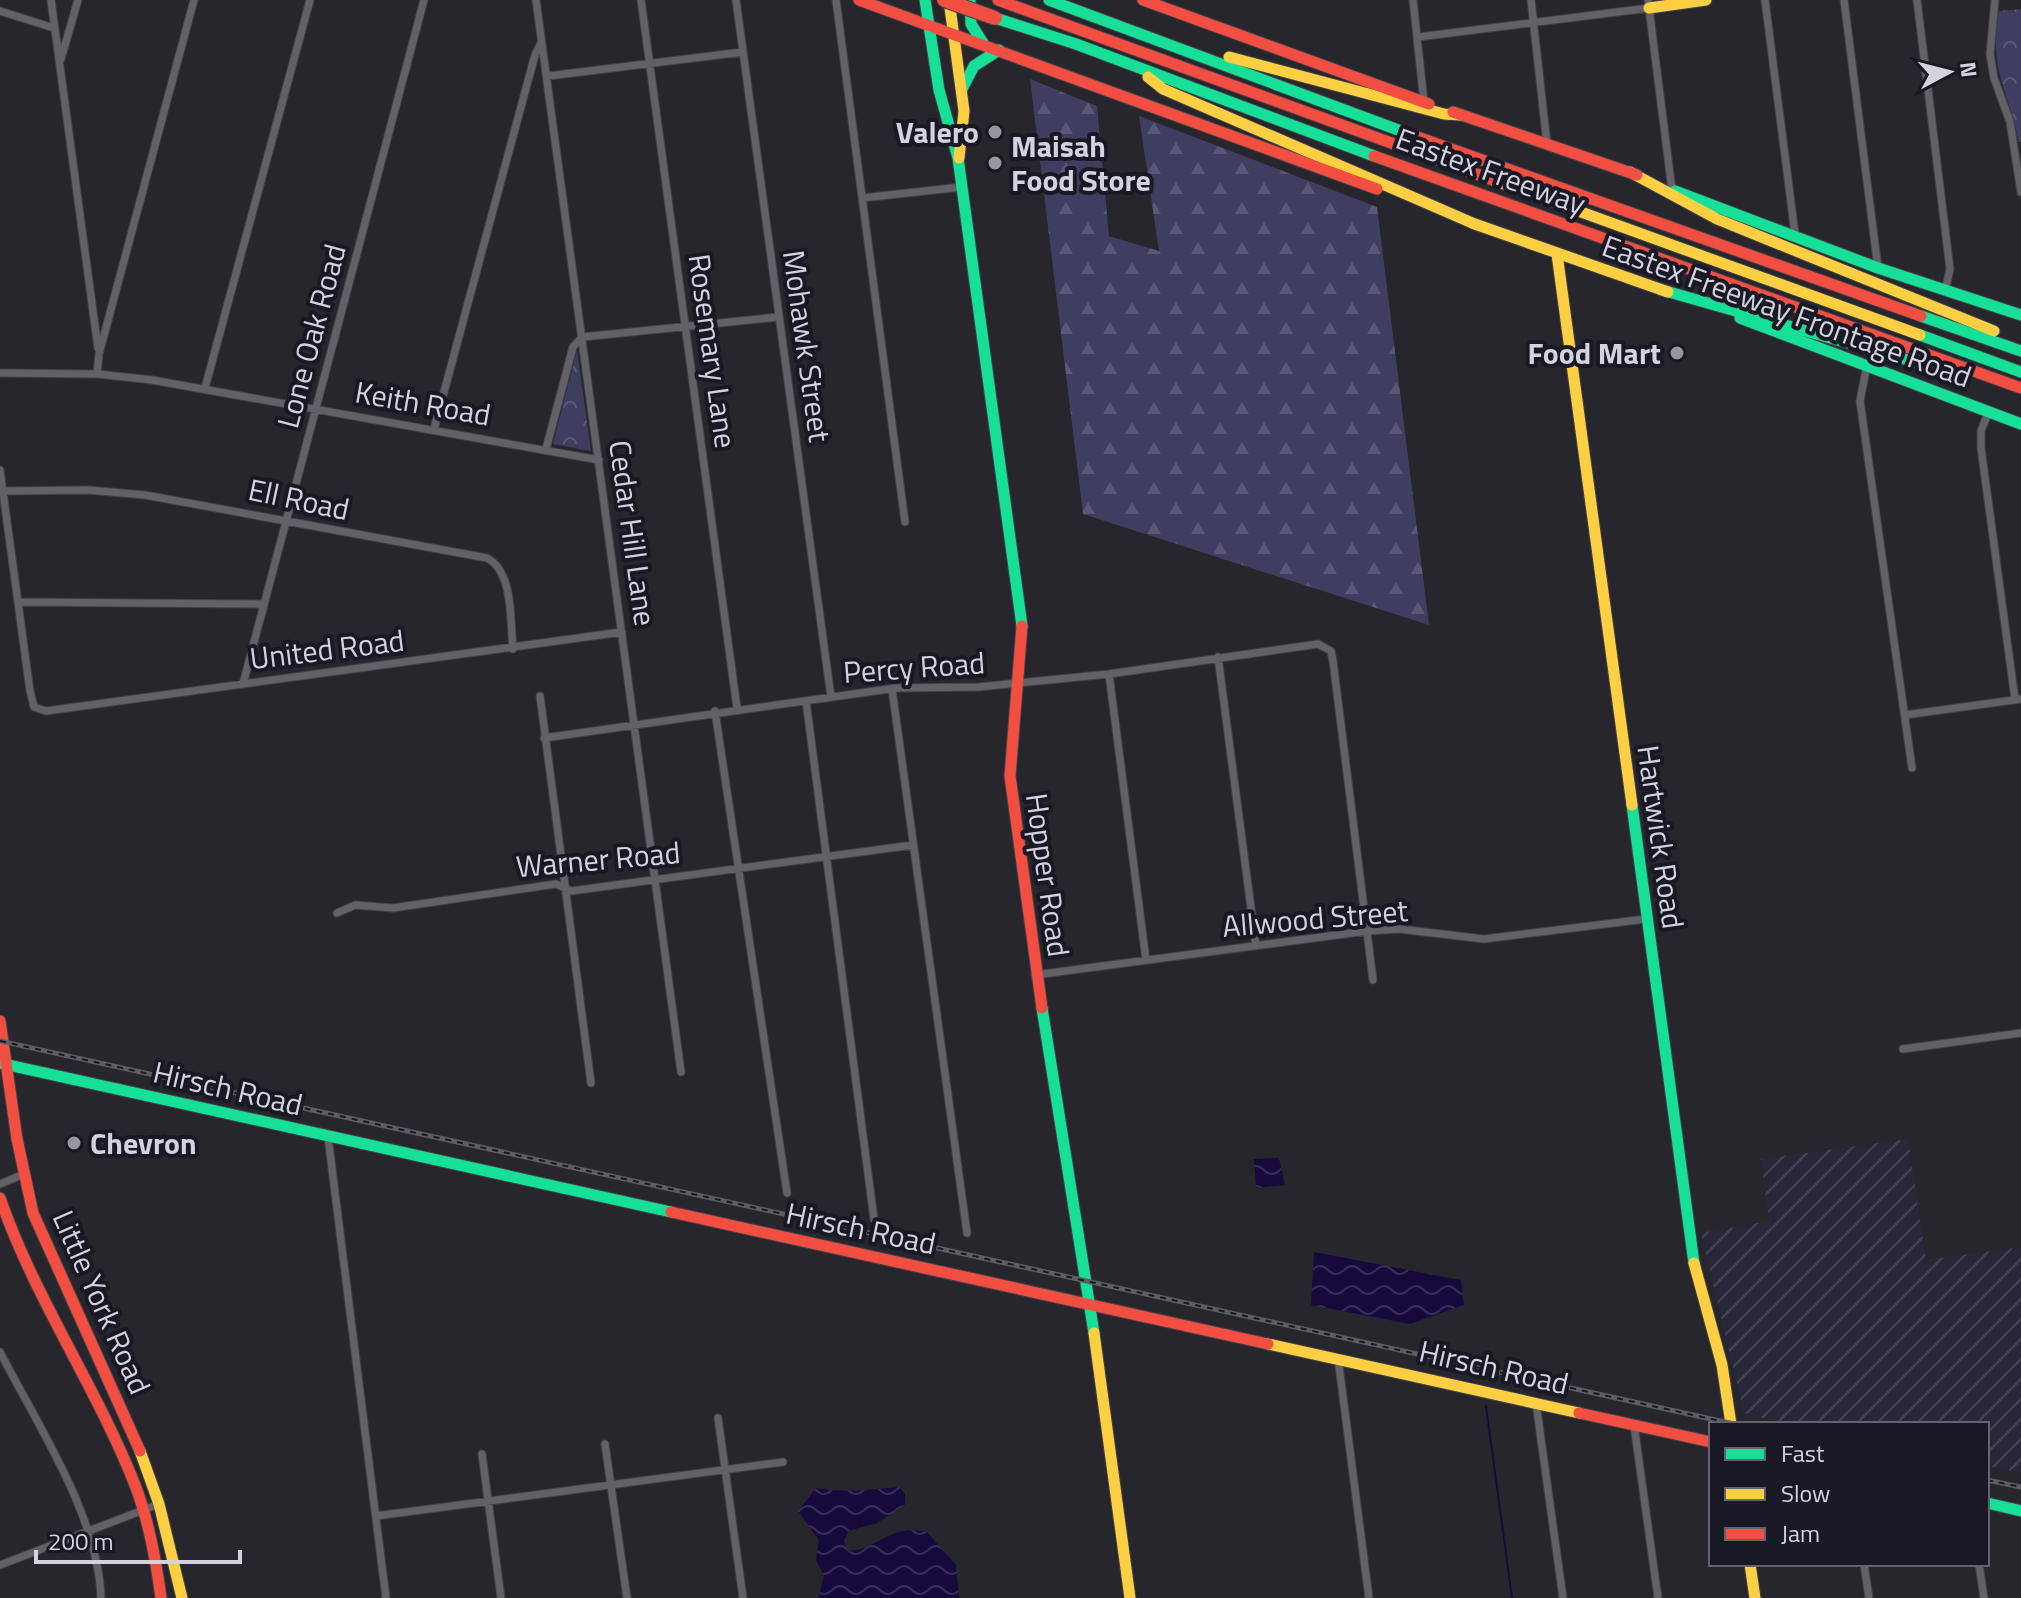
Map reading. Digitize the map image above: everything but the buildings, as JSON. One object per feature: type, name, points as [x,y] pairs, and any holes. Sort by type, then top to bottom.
[{"type":"main road","name":"Eastex Freeway Frontage Road","points":[[859,0],[897,6],[929,25],[1662,290],[2021,424]]},
{"type":"main road","name":"Hopper Road","points":[[925,0],[939,90],[958,158],[1021,614],[1021,681],[1010,733],[1009,774],[1035,975],[1090,1305],[1130,1598]]},
{"type":"main road","name":"Hopper Road","points":[[946,0],[965,116],[958,158]]},
{"type":"main road","name":"Eastex Freeway","points":[[946,0],[2021,388]]},
{"type":"main road","points":[[962,90],[974,66],[992,47],[971,24],[970,0]]},
{"type":"main road","points":[[998,0],[2021,372]]},
{"type":"main road","name":"Eastex Freeway","points":[[1049,0],[1453,150],[2021,351]]},
{"type":"main road","points":[[1143,0],[1175,7],[1424,102],[1630,172],[1878,268],[2021,315]]},
{"type":"main road","points":[[1649,4],[1706,0]]},
{"type":"main road","points":[[1095,18],[1269,68],[1444,114],[1461,115]]},
{"type":"main road","points":[[1135,66],[1163,89],[1477,225]]},
{"type":"main road","points":[[1630,172],[1717,219],[2021,341]]},
{"type":"main road","name":"Hartwick Road","points":[[1557,254],[1696,1278],[1722,1365],[1731,1422]]},
{"type":"main road","points":[[1662,290],[1966,377],[2001,381]]},
{"type":"main road","name":"Little York Road","points":[[0,1021],[3,1064],[33,1213],[142,1455],[159,1504],[182,1598]]},
{"type":"main road","name":"Hirsch Road","points":[[3,1064],[1709,1442]]},
{"type":"main road","name":"Little York Road","points":[[0,1198],[31,1285],[106,1421],[144,1512],[161,1598]]},
{"type":"main road","points":[[1989,1503],[2021,1511]]},
{"type":"main road","points":[[1750,1566],[1755,1598]]},
{"type":"street","points":[[51,0],[99,354]]},
{"type":"street","points":[[60,62],[78,0]]},
{"type":"street","points":[[97,374],[99,354],[194,0]]},
{"type":"street","points":[[205,388],[310,0]]},
{"type":"street","name":"Lone Oak Road","points":[[243,684],[424,0]]},
{"type":"street","name":"Cedar Hill Lane","points":[[536,0],[681,1072]]},
{"type":"street","name":"Rosemary Lane","points":[[641,0],[737,708]]},
{"type":"street","name":"Mohawk Street","points":[[736,0],[831,697]]},
{"type":"street","points":[[836,0],[905,522]]},
{"type":"street","points":[[1413,0],[1424,102]]},
{"type":"street","points":[[1531,0],[1547,144]]},
{"type":"street","points":[[1765,0],[1795,234]]},
{"type":"street","points":[[1844,0],[1878,268]]},
{"type":"street","points":[[1917,0],[1950,269],[1944,291]]},
{"type":"street","points":[[1995,0],[1990,54],[1994,78],[2010,122],[2021,192]]},
{"type":"street","points":[[1418,37],[1649,4],[1672,190]]},
{"type":"street","points":[[0,11],[54,28]]},
{"type":"street","points":[[434,429],[535,55],[543,41]]},
{"type":"street","points":[[548,76],[743,52]]},
{"type":"street","points":[[862,198],[962,187]]},
{"type":"street","points":[[546,449],[573,347],[582,337],[778,317]]},
{"type":"street","points":[[1867,365],[1860,401],[1912,768]]},
{"type":"street","name":"Keith Road","points":[[0,373],[97,374],[205,388],[599,460]]},
{"type":"street","points":[[1905,715],[2018,699],[1981,448],[1981,431],[1988,413]]},
{"type":"street","points":[[0,470],[18,602],[264,604]]},
{"type":"street","name":"Ell Road","points":[[3,491],[88,490],[145,495],[492,561],[504,579],[513,649]]},
{"type":"street","name":"United Road","points":[[18,602],[30,691],[37,708],[52,711],[622,632]]},
{"type":"street","name":"Percy Road","points":[[544,738],[715,711],[892,689],[979,687],[1109,674],[1318,644],[1331,651],[1367,931]]},
{"type":"street","points":[[1218,657],[1256,946]]},
{"type":"street","points":[[1109,674],[1146,960]]},
{"type":"street","points":[[892,689],[967,1233]]},
{"type":"street","points":[[540,696],[591,1083]]},
{"type":"street","points":[[806,701],[874,1219]]},
{"type":"street","points":[[715,711],[787,1193]]},
{"type":"street","name":"Warner Road","points":[[337,913],[355,905],[393,908],[556,884],[571,891],[913,845]]},
{"type":"street","name":"Allwood Street","points":[[1035,975],[1367,931],[1399,929],[1484,939],[1646,919]]},
{"type":"street","points":[[1367,931],[1373,980]]},
{"type":"street","points":[[1903,1049],[2021,1033]]},
{"type":"street","points":[[328,1137],[386,1598]]},
{"type":"street","points":[[0,1184],[24,1174]]},
{"type":"street","points":[[0,1352],[90,1532],[100,1569],[101,1598]]},
{"type":"street","points":[[1338,1358],[1369,1598]]},
{"type":"street","points":[[1536,1403],[1563,1598]]},
{"type":"street","points":[[718,1418],[743,1598]]},
{"type":"street","points":[[1634,1425],[1658,1598]]},
{"type":"street","points":[[605,1444],[627,1598]]},
{"type":"street","points":[[482,1454],[501,1598]]},
{"type":"street","points":[[376,1516],[783,1462]]},
{"type":"street","points":[[0,1565],[159,1504]]},
{"type":"street","points":[[1864,1566],[1869,1598]]},
{"type":"street","points":[[1979,1566],[1984,1598]]},
{"type":"shaded area","points":[[1908,1139],[1926,1260],[2021,1247],[2021,1473],[1989,1466],[1989,1422],[1781,1422],[1744,1413],[1701,1233],[1769,1221],[1761,1159]]},
{"type":"green space","points":[[2021,9],[2019,142],[1998,65],[1996,32],[1999,11]]},
{"type":"green space","points":[[1030,79],[1097,106],[1109,236],[1159,251],[1139,116],[1377,207],[1429,625],[1083,514]]},
{"type":"green space","points":[[577,350],[591,451],[553,444]]},
{"type":"water","points":[[1279,1158],[1285,1185],[1256,1188],[1254,1159]]},
{"type":"water","points":[[1314,1252],[1461,1280],[1464,1305],[1410,1324],[1311,1305]]},
{"type":"water","points":[[899,1487],[905,1494],[905,1505],[877,1523],[848,1531],[844,1541],[847,1550],[865,1548],[901,1532],[927,1532],[956,1565],[959,1598],[818,1598],[824,1576],[816,1560],[819,1540],[798,1511],[816,1488],[847,1491]]},
{"type":"waterway","points":[[1486,1406],[1512,1598]]},
{"type":"railway","points":[[0,1041],[1725,1422]]},
{"type":"railway","points":[[1989,1480],[2021,1487]]},
{"type":"traffic: fast","points":[[925,0],[939,90],[958,158],[1022,626]]},
{"type":"traffic: fast","points":[[970,0],[971,24],[983,43]]},
{"type":"traffic: fast","points":[[1049,0],[1409,134]]},
{"type":"traffic: fast","points":[[995,18],[1076,44],[1374,156]]},
{"type":"traffic: fast","points":[[962,89],[974,66],[999,50]]},
{"type":"traffic: fast","points":[[1675,191],[1878,268],[2021,315]]},
{"type":"traffic: fast","points":[[1662,290],[1943,370]]},
{"type":"traffic: fast","points":[[1921,316],[2021,351]]},
{"type":"traffic: fast","points":[[1740,318],[2021,424]]},
{"type":"traffic: fast","points":[[1920,335],[2021,372]]},
{"type":"traffic: fast","points":[[1632,805],[1694,1263]]},
{"type":"traffic: fast","points":[[1042,1008],[1094,1333]]},
{"type":"traffic: fast","points":[[0,1063],[671,1212]]},
{"type":"traffic: fast","points":[[1989,1503],[2021,1511]]},
{"type":"traffic: slow","points":[[949,0],[964,111],[959,158]]},
{"type":"traffic: slow","points":[[1649,8],[1706,0]]},
{"type":"traffic: slow","points":[[1229,57],[1444,114],[1461,115]]},
{"type":"traffic: slow","points":[[1148,77],[1163,89],[1477,225]]},
{"type":"traffic: slow","points":[[1630,172],[1717,219],[1994,331]]},
{"type":"traffic: slow","points":[[1493,180],[1920,335]]},
{"type":"traffic: slow","points":[[1472,223],[1668,292]]},
{"type":"traffic: slow","points":[[1557,254],[1632,805]]},
{"type":"traffic: slow","points":[[1694,1263],[1722,1365],[1731,1422]]},
{"type":"traffic: slow","points":[[1094,1333],[1130,1598]]},
{"type":"traffic: slow","points":[[1268,1344],[1579,1413]]},
{"type":"traffic: slow","points":[[140,1451],[159,1504],[182,1598]]},
{"type":"traffic: slow","points":[[1750,1566],[1755,1598]]},
{"type":"traffic: jam","points":[[859,0],[1377,189]]},
{"type":"traffic: jam","points":[[944,0],[995,18]]},
{"type":"traffic: jam","points":[[998,0],[1493,180]]},
{"type":"traffic: jam","points":[[1143,0],[1429,104]]},
{"type":"traffic: jam","points":[[1453,112],[1637,175]]},
{"type":"traffic: jam","points":[[1409,134],[1921,316]]},
{"type":"traffic: jam","points":[[1374,156],[2021,388]]},
{"type":"traffic: jam","points":[[1022,626],[1010,776],[1042,1008]]},
{"type":"traffic: jam","points":[[0,1021],[17,1139],[33,1213],[140,1451]]},
{"type":"traffic: jam","points":[[0,1198],[30,1272],[135,1485],[151,1541],[161,1598]]},
{"type":"traffic: jam","points":[[671,1212],[1268,1344]]},
{"type":"traffic: jam","points":[[1579,1413],[1709,1442]]},
{"type":"place","name":"Valero","points":[[995,132]]},
{"type":"place","name":"Maisah Food Store","points":[[995,163]]},
{"type":"place","name":"Food Mart","points":[[1677,353]]},
{"type":"place","name":"Chevron","points":[[74,1143]]}]
